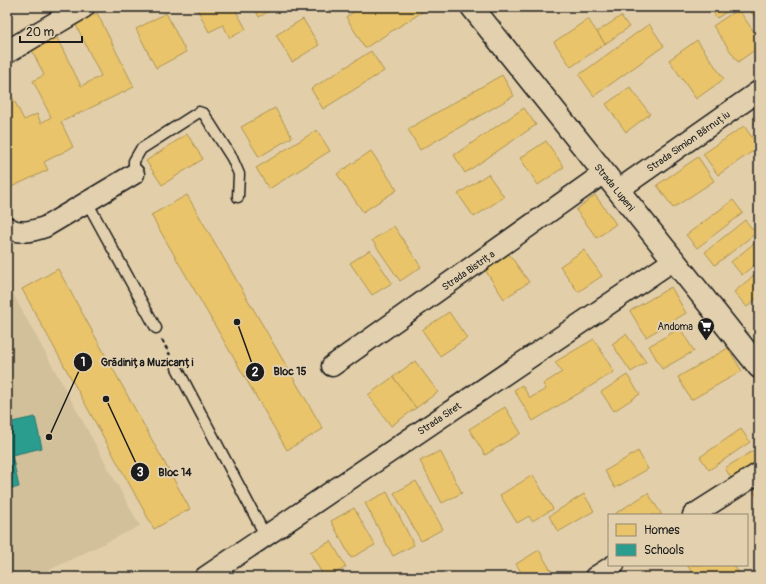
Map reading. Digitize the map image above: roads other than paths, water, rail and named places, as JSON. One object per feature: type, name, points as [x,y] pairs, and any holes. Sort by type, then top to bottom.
[{"type":"street","points":[[7,52],[82,7]]},
{"type":"street","name":"Strada Lupeni","points":[[472,7],[759,367]]},
{"type":"street","name":"Strada Simion Bărnuțiu","points":[[618,190],[759,91]]},
{"type":"street","name":"Strada Bistrița","points":[[332,366],[604,173]]},
{"type":"street","points":[[7,227],[22,232],[33,231],[45,227],[134,174]]},
{"type":"street","name":"Strada Siret","points":[[205,577],[674,260]]},
{"type":"street","points":[[695,514],[759,474]]},
{"type":"street","points":[[594,577],[612,566]]},
{"type":"lane","points":[[134,174],[134,161],[141,149],[199,112],[204,114],[232,158],[239,174],[238,197]]},
{"type":"lane","points":[[87,202],[156,328]]},
{"type":"lane","points":[[177,368],[266,535]]},
{"type":"place","name":"Bloc 15","points":[[237,322]]},
{"type":"place","name":"Andoma","points":[[706,341]]},
{"type":"place","name":"Bloc 14","points":[[106,399]]},
{"type":"place","name":"Grădinița Muzicanți","points":[[49,437]]}]
